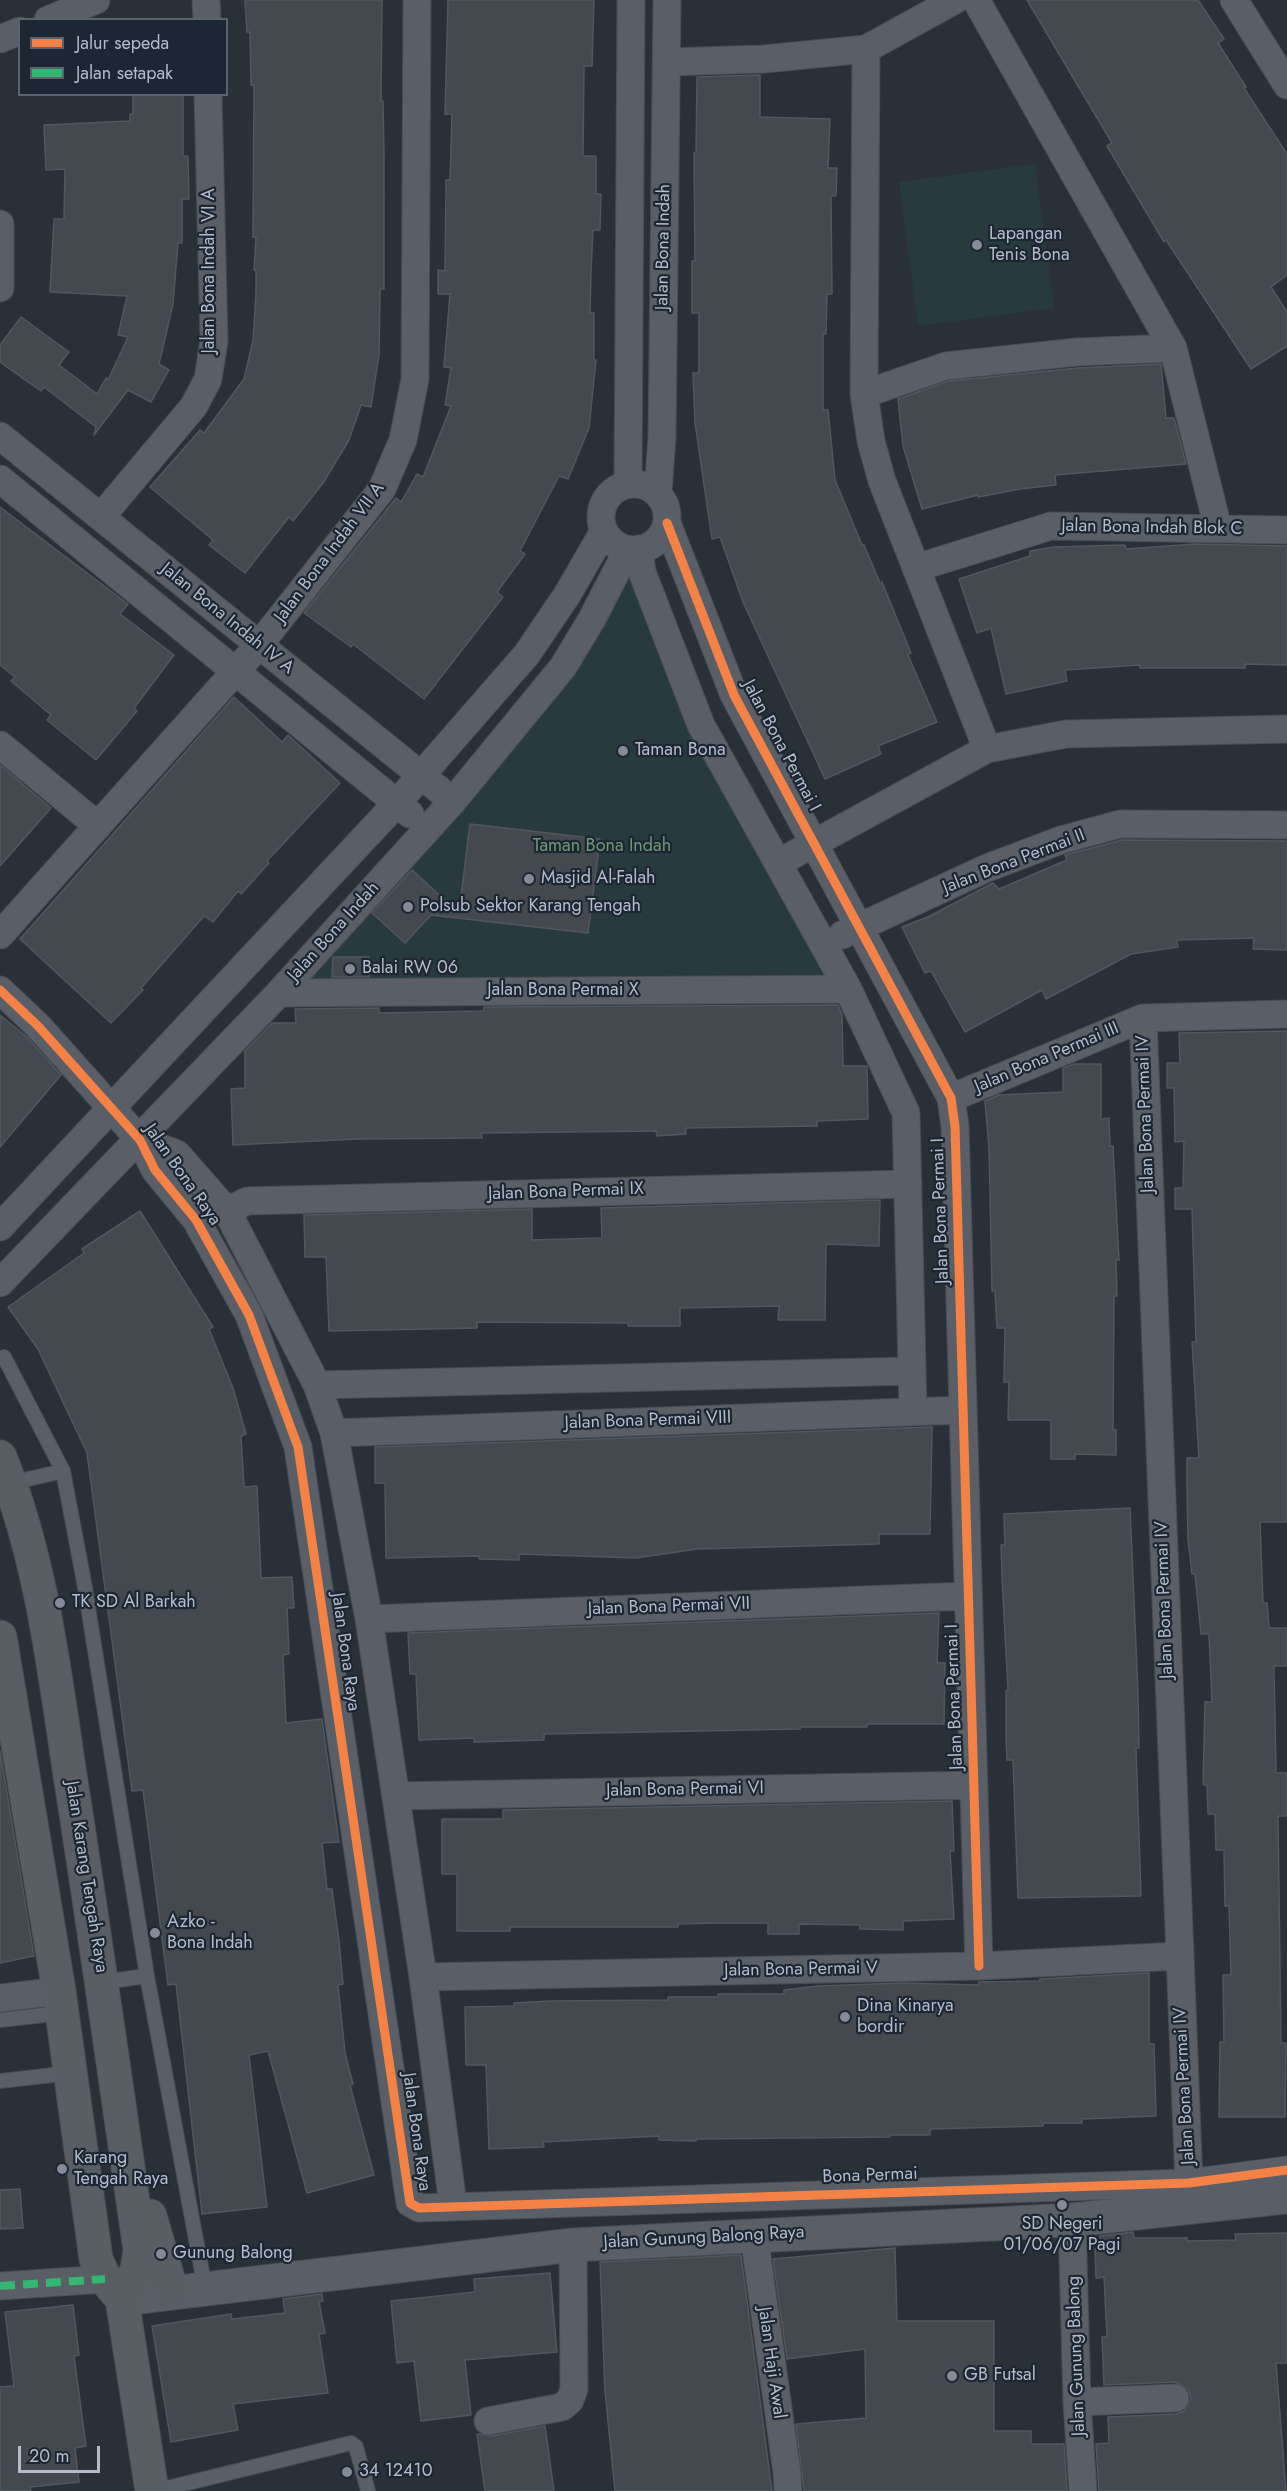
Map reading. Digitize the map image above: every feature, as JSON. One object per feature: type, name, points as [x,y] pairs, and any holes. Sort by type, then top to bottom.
[{"type":"main road","name":"Jalan Karang Tengah Raya","points":[[5,1470],[44,1609],[103,1982],[140,2250],[137,2270],[113,2289]]},
{"type":"main road","points":[[0,1637],[61,2002],[96,2259],[113,2289],[153,2491]]},
{"type":"main road","points":[[78,2132],[123,2127]]},
{"type":"main road","points":[[129,2175],[148,2203],[172,2292]]},
{"type":"street","points":[[53,18],[96,0]]},
{"type":"street","points":[[206,0],[207,18]]},
{"type":"street","name":"Jalan Bona Indah VII A","points":[[0,935],[236,672],[382,489],[403,440],[416,380],[417,0]]},
{"type":"street","name":"Jalan Bona Indah","points":[[628,484],[631,0]]},
{"type":"street","name":"Jalan Bona Indah","points":[[658,494],[662,437],[668,0]]},
{"type":"street","points":[[667,62],[764,59],[866,49],[955,0]]},
{"type":"street","points":[[976,0],[1173,348],[1218,528]]},
{"type":"street","points":[[1234,0],[1287,85]]},
{"type":"street","points":[[0,39],[18,32]]},
{"type":"street","points":[[866,49],[864,394],[871,441],[882,481],[987,749]]},
{"type":"street","name":"Jalan Bona Indah VI A","points":[[100,517],[194,406],[208,380],[214,341],[208,96]]},
{"type":"street","points":[[0,224],[0,288]]},
{"type":"street","points":[[864,394],[946,366],[1077,352],[1173,348]]},
{"type":"street","name":"Jalan Bona Indah IV A","points":[[0,436],[453,801]]},
{"type":"street","name":"Jalan Bona Indah IV A","points":[[0,479],[428,829]]},
{"type":"street","points":[[0,1227],[397,803],[527,654],[567,595],[604,531],[602,507],[617,488],[628,484],[649,487],[658,494],[666,507],[667,523],[657,540],[633,549],[618,545],[604,531]]},
{"type":"street","name":"Jalan Bona Permai I","points":[[667,523],[734,695],[951,1098],[955,1126],[979,1966]]},
{"type":"street","name":"Jalan Bona Indah Blok C","points":[[915,568],[1051,526],[1287,530]]},
{"type":"street","name":"Jalan Bona Indah","points":[[0,1283],[279,993],[453,801],[562,667],[633,549]]},
{"type":"street","name":"Jalan Bona Permai I","points":[[633,549],[702,725],[848,989],[906,1113],[913,1410]]},
{"type":"street","points":[[778,863],[987,749],[1066,734],[1287,729]]},
{"type":"street","points":[[0,745],[98,826]]},
{"type":"street","name":"Jalan Bona Permai II","points":[[823,944],[987,868],[1061,840],[1120,824],[1287,825]]},
{"type":"street","name":"Jalan Bona Permai X","points":[[279,993],[848,989]]},
{"type":"street","name":"Jalan Bona Raya","points":[[0,990],[38,1026],[140,1140],[155,1170],[196,1220],[249,1315],[298,1447],[410,2203],[419,2208],[453,2205],[423,1977],[369,1619],[334,1433],[317,1385],[227,1211],[177,1154],[140,1140]]},
{"type":"street","name":"Jalan Bona Permai III","points":[[951,1098],[1143,1018],[1287,1014]]},
{"type":"street","name":"Jalan Bona Permai IV","points":[[1143,1018],[1189,2182]]},
{"type":"street","name":"Jalan Bona Permai IX","points":[[227,1211],[247,1201],[908,1184]]},
{"type":"street","points":[[317,1385],[912,1371]]},
{"type":"street","name":"Jalan Bona Permai VIII","points":[[334,1433],[913,1410],[963,1410]]},
{"type":"street","name":"Jalan Bona Permai VII","points":[[369,1619],[968,1596]]},
{"type":"street","name":"Jalan Bona Permai VI","points":[[396,1796],[974,1785]]},
{"type":"street","name":"Jalan Bona Permai V","points":[[423,1977],[979,1966],[1179,1956]]},
{"type":"street","points":[[0,1998],[61,2002]]},
{"type":"street","name":"Bona Permai","points":[[453,2205],[1189,2182],[1287,2170]]},
{"type":"street","name":"Jalan Gunung Balong Raya","points":[[113,2289],[172,2292],[573,2245],[1072,2220],[1287,2197]]},
{"type":"street","name":"Jalan Gunung Balong","points":[[1072,2220],[1077,2402],[1083,2491]]},
{"type":"street","name":"Jalan Haji Awal","points":[[753,2235],[788,2473],[788,2491]]},
{"type":"street","points":[[488,2421],[562,2407],[570,2400],[574,2389],[573,2245]]},
{"type":"street","points":[[0,2286],[113,2289]]},
{"type":"street","points":[[1077,2402],[1175,2398]]},
{"type":"lane","points":[[4,1357],[63,1471],[84,1582],[147,1976],[205,2288]]},
{"type":"lane","points":[[5,1470],[63,1471]]},
{"type":"lane","points":[[103,1982],[147,1976]]},
{"type":"lane","points":[[0,2020],[61,2002]]},
{"type":"lane","points":[[0,2081],[70,2073]]},
{"type":"lane","points":[[153,2491],[351,2444],[356,2447],[368,2491]]},
{"type":"green space","name":"Lapangan Tenis Bona","points":[[1035,164],[1054,308],[918,326],[899,182]]},
{"type":"green space","name":"Taman Bona Indah","points":[[630,564],[830,979],[302,983]]},
{"type":"building","points":[[245,0],[382,0],[384,289],[380,289],[379,355],[371,407],[361,405],[349,440],[323,483],[293,521],[289,517],[245,573],[209,545],[213,540],[150,487],[200,430],[204,433],[244,379],[253,340],[256,293],[256,271],[254,270],[256,237],[253,237],[254,85],[251,85],[250,32],[247,32]]},
{"type":"building","points":[[448,0],[594,0],[592,66],[584,66],[583,156],[596,156],[596,194],[601,194],[600,230],[593,230],[591,271],[590,313],[594,313],[594,360],[596,360],[589,428],[568,479],[559,476],[520,551],[525,554],[497,592],[503,597],[424,699],[353,644],[351,647],[304,613],[396,498],[401,502],[417,474],[423,477],[451,406],[445,405],[451,368],[444,367],[450,294],[438,294],[438,270],[445,271],[446,180],[450,180],[452,114],[445,114]]},
{"type":"building","points":[[1027,0],[1198,0],[1224,39],[1218,43],[1246,87],[1244,88],[1287,154],[1287,275],[1271,287],[1287,312],[1287,346],[1251,369],[1166,240],[1164,242],[1107,146],[1112,143]]},
{"type":"building","points":[[760,75],[760,117],[830,119],[828,168],[837,168],[836,196],[831,196],[832,294],[827,294],[826,334],[823,334],[823,410],[828,410],[835,480],[862,545],[864,545],[880,583],[882,582],[911,653],[908,655],[937,722],[878,746],[881,754],[825,779],[743,602],[720,537],[712,539],[695,423],[693,373],[699,373],[699,313],[692,313],[692,261],[695,261],[694,153],[696,153],[697,77]]},
{"type":"building","points":[[133,96],[183,96],[183,156],[188,156],[189,199],[182,199],[182,243],[178,243],[173,304],[159,364],[169,370],[151,402],[128,390],[94,435],[96,427],[44,387],[41,391],[0,362],[0,345],[21,317],[69,352],[59,365],[97,394],[106,378],[108,380],[128,337],[118,335],[127,296],[50,292],[54,219],[64,219],[65,169],[46,170],[44,125],[130,121],[130,114],[133,114]]},
{"type":"building","points":[[1161,364],[1166,418],[1174,418],[1186,464],[1055,475],[1056,485],[978,497],[978,495],[922,509],[903,446],[898,399],[949,381],[1078,368]]},
{"type":"building","points":[[0,507],[128,604],[120,614],[174,655],[134,708],[137,711],[96,760],[47,720],[51,715],[11,681],[15,677],[0,665]]},
{"type":"building","points":[[1195,544],[1287,546],[1287,665],[1245,664],[1245,668],[1140,668],[1140,665],[1065,670],[1067,681],[1006,694],[991,628],[977,633],[959,579],[1030,556],[1030,551],[1054,547],[1125,545],[1126,549]]},
{"type":"building","points":[[234,697],[282,742],[288,735],[340,783],[267,861],[269,863],[241,894],[238,891],[213,922],[204,916],[141,988],[143,990],[111,1023],[20,939]]},
{"type":"building","points":[[0,765],[51,808],[0,866]]},
{"type":"building","name":"Masjid Al-Falah","points":[[470,824],[600,839],[588,933],[431,915],[405,943],[372,913],[412,870],[459,913]]},
{"type":"building","points":[[1122,840],[1287,841],[1287,950],[1253,949],[1254,938],[1177,940],[1178,947],[1131,954],[1046,999],[1042,990],[965,1032],[931,971],[925,973],[902,927],[930,916],[993,883],[999,889],[1067,860],[1065,855]]},
{"type":"building","name":"Balai RW 06","points":[[333,957],[369,957],[369,977],[332,977]]},
{"type":"building","points":[[838,1005],[842,1014],[843,1066],[867,1066],[868,1119],[817,1121],[817,1126],[686,1128],[686,1134],[657,1136],[656,1131],[481,1133],[482,1138],[358,1139],[233,1145],[231,1089],[245,1088],[245,1051],[272,1023],[296,1023],[295,1009],[379,1008],[379,1013],[484,1011],[484,1007]]},
{"type":"building","points":[[0,1015],[27,1037],[61,1075],[0,1147]]},
{"type":"building","points":[[1287,1031],[1287,1522],[1260,1522],[1263,1603],[1267,1603],[1269,1628],[1287,1628],[1287,1666],[1274,1666],[1276,1773],[1287,1773],[1287,1816],[1278,1816],[1281,2043],[1286,2043],[1285,2117],[1219,2117],[1220,2042],[1224,2042],[1223,1975],[1231,1975],[1229,1906],[1225,1906],[1224,1850],[1216,1850],[1215,1814],[1208,1814],[1207,1785],[1203,1785],[1205,1702],[1212,1702],[1209,1634],[1201,1634],[1195,1574],[1192,1574],[1188,1539],[1187,1458],[1199,1458],[1192,1342],[1196,1342],[1192,1209],[1175,1209],[1175,1188],[1183,1188],[1184,1141],[1175,1142],[1174,1088],[1167,1088],[1167,1063],[1180,1063],[1179,1033]]},
{"type":"building","points":[[1074,1064],[1101,1064],[1101,1119],[1109,1118],[1110,1146],[1113,1146],[1119,1260],[1116,1260],[1117,1296],[1114,1296],[1113,1430],[1116,1430],[1116,1455],[1075,1454],[1075,1459],[1051,1459],[1051,1420],[1008,1420],[1009,1382],[1004,1382],[1005,1328],[997,1328],[995,1291],[992,1291],[989,1148],[985,1101],[999,1095],[1063,1092],[1063,1068]]},
{"type":"building","points":[[880,1200],[879,1246],[826,1244],[825,1320],[778,1320],[779,1306],[680,1308],[680,1326],[628,1326],[628,1323],[477,1322],[477,1328],[329,1331],[326,1257],[305,1257],[304,1215],[532,1209],[532,1240],[602,1238],[601,1208]]},
{"type":"building","points":[[140,1211],[213,1327],[209,1329],[233,1388],[246,1434],[241,1436],[244,1487],[257,1486],[261,1578],[292,1577],[294,1608],[287,1608],[289,1654],[283,1655],[286,1723],[322,1719],[339,1842],[322,1843],[327,1889],[332,1889],[339,1941],[343,1984],[338,1985],[345,2053],[353,2084],[350,2085],[374,2175],[307,2193],[268,2051],[249,2055],[267,2207],[202,2214],[176,1984],[168,1985],[143,1790],[132,1791],[87,1453],[38,1349],[8,1307],[84,1253],[82,1249]]},
{"type":"building","points":[[932,1427],[930,1534],[879,1534],[879,1544],[697,1549],[636,1558],[519,1554],[519,1560],[479,1559],[479,1556],[386,1558],[385,1483],[375,1483],[375,1447]]},
{"type":"building","points":[[1130,1508],[1138,1693],[1139,1748],[1136,1748],[1141,1896],[1018,1898],[1013,1760],[1007,1760],[1006,1739],[1006,1691],[1008,1690],[1001,1545],[1005,1545],[1004,1514]]},
{"type":"building","points":[[939,1613],[937,1663],[945,1663],[944,1724],[867,1724],[867,1727],[544,1734],[544,1740],[474,1742],[474,1738],[419,1740],[416,1674],[410,1674],[408,1633]]},
{"type":"building","points":[[0,1751],[34,1956],[0,1963]]},
{"type":"building","points":[[952,1801],[954,1851],[950,1851],[954,1919],[903,1921],[903,1930],[860,1929],[860,1925],[799,1924],[799,1934],[768,1934],[768,1923],[714,1923],[678,1924],[678,1927],[510,1927],[510,1931],[457,1931],[457,1874],[442,1874],[442,1819],[503,1819],[503,1810]]},
{"type":"building","points":[[1149,1973],[1149,2044],[1154,2044],[1156,2116],[1082,2119],[1082,2123],[1043,2123],[1043,2126],[930,2129],[930,2135],[890,2135],[890,2137],[697,2139],[696,2141],[659,2140],[659,2136],[543,2142],[544,2147],[489,2149],[486,2065],[466,2065],[465,2007],[514,2006],[514,2003],[550,2001],[668,2000],[668,1997],[718,1997],[718,1994],[784,1994],[784,1990],[818,1986],[903,1983],[979,1985],[979,1982],[1040,1981],[1040,1979]]},
{"type":"building","points":[[20,2189],[23,2228],[0,2229],[0,2190]]},
{"type":"building","points":[[1133,2232],[1134,2238],[1187,2238],[1187,2241],[1236,2240],[1235,2234],[1287,2233],[1287,2363],[1276,2363],[1286,2491],[1099,2491],[1096,2444],[1109,2443],[1108,2417],[1176,2414],[1184,2411],[1191,2398],[1188,2389],[1175,2382],[1104,2385],[1102,2337],[1107,2337],[1104,2277],[1096,2278],[1095,2249],[1101,2248],[1100,2236]]},
{"type":"building","points":[[895,2248],[897,2321],[994,2321],[994,2431],[1031,2431],[1031,2444],[1064,2444],[1067,2491],[804,2491],[796,2424],[866,2418],[865,2349],[787,2359],[773,2259]]},
{"type":"building","points":[[741,2255],[772,2491],[615,2491],[605,2391],[600,2262]]},
{"type":"building","points":[[550,2273],[557,2352],[465,2360],[471,2415],[421,2421],[414,2361],[397,2363],[391,2301],[475,2292],[474,2279]]},
{"type":"building","points":[[322,2294],[323,2301],[319,2302],[325,2333],[319,2334],[328,2393],[233,2404],[238,2430],[171,2442],[152,2326],[231,2314],[232,2319],[285,2313],[283,2299]]},
{"type":"building","points":[[73,2305],[79,2355],[74,2356],[86,2446],[75,2448],[79,2482],[30,2487],[31,2491],[0,2491],[0,2387],[14,2386],[5,2312]]},
{"type":"building","points":[[545,2426],[554,2491],[485,2491],[477,2434],[491,2436]]},
{"type":"marked path","points":[[0,2286],[105,2279]]},
{"type":"cycle path","points":[[667,523],[734,695],[951,1098],[955,1126],[979,1966]]},
{"type":"cycle path","points":[[0,990],[38,1026],[140,1140],[155,1170],[196,1220],[249,1315],[298,1447],[410,2203],[419,2208],[1189,2183],[1287,2170]]},
{"type":"place","name":"Lapangan Tenis Bona","points":[[977,245]]},
{"type":"place","name":"Taman Bona","points":[[623,751]]},
{"type":"place","name":"Masjid Al-Falah","points":[[529,879]]},
{"type":"place","name":"Polsub Sektor Karang Tengah","points":[[408,907]]},
{"type":"place","name":"Balai RW 06","points":[[350,969]]},
{"type":"place","name":"TK SD Al Barkah","points":[[60,1603]]},
{"type":"place","name":"Azko - Bona Indah","points":[[155,1933]]},
{"type":"place","name":"Dina Kinarya bordir","points":[[845,2017]]},
{"type":"place","name":"Karang Tengah Raya","points":[[62,2169]]},
{"type":"place","name":"SD Negeri 01/06/07 Pagi","points":[[1062,2205]]},
{"type":"place","name":"Gunung Balong","points":[[161,2254]]},
{"type":"place","name":"GB Futsal","points":[[952,2376]]},
{"type":"place","name":"34 12410","points":[[347,2472]]}]
